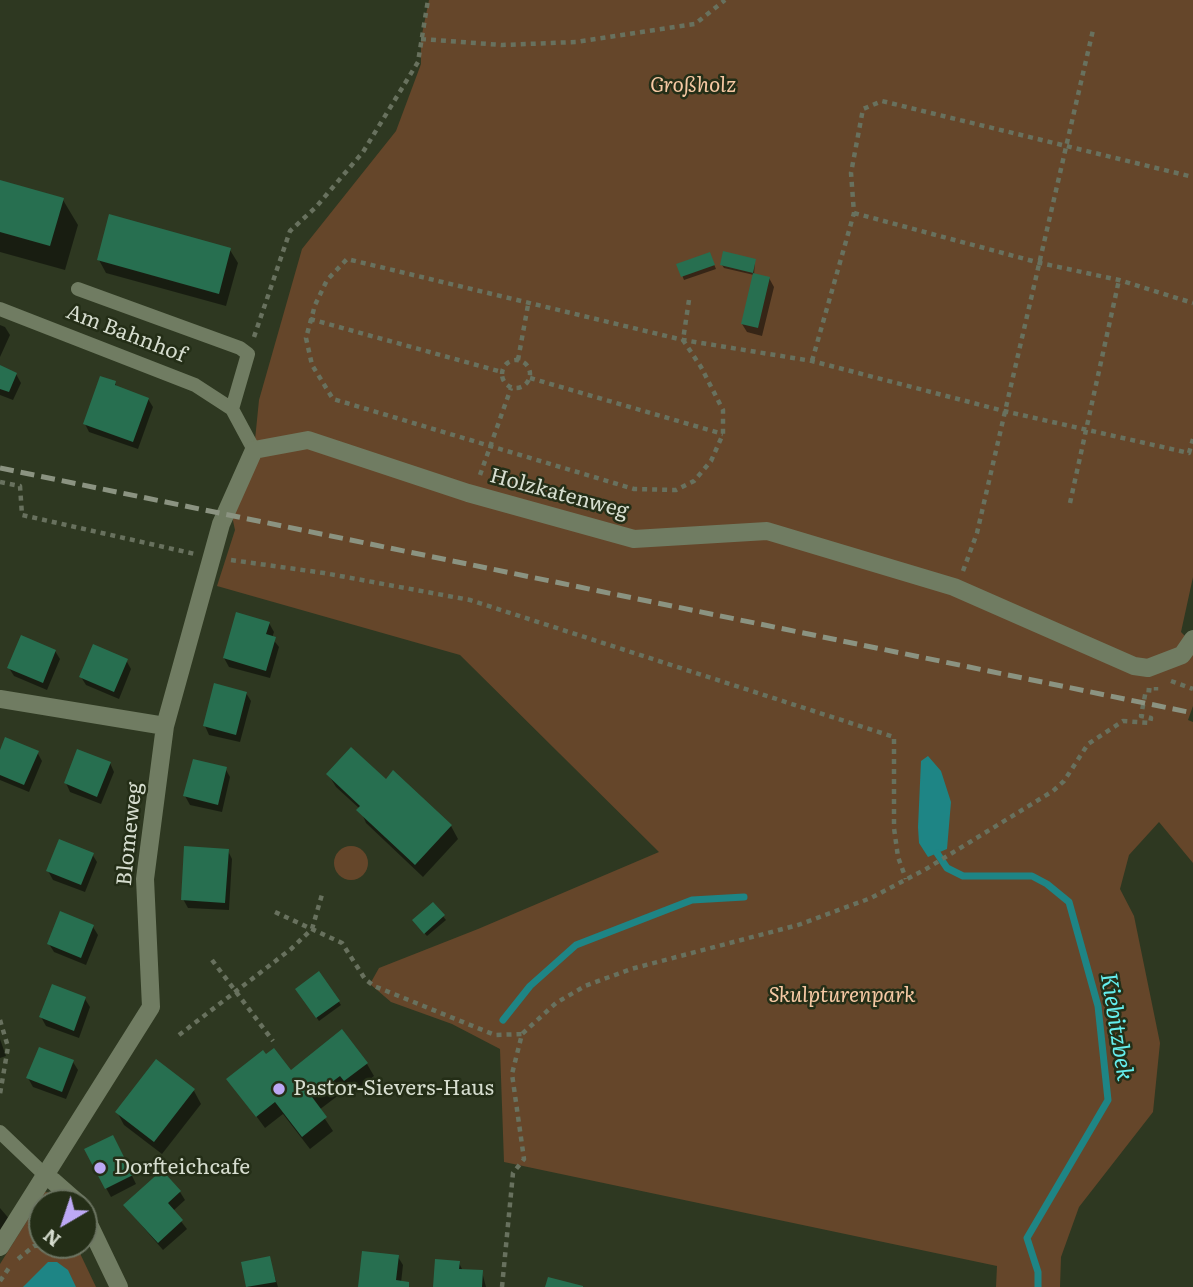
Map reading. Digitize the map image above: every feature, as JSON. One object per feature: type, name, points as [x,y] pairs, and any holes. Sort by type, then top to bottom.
[{"type":"street","name":"Holzkatenweg","points":[[254,450],[308,440],[468,493],[634,539],[766,531],[954,587],[1134,666],[1149,668],[1182,654],[1193,639]]},
{"type":"street","points":[[212,558],[229,502],[254,450]]},
{"type":"street","name":"Blomeweg","points":[[0,1247],[50,1179],[151,1007],[145,879],[165,726],[212,558]]},
{"type":"street","points":[[0,699],[165,726]]},
{"type":"street","points":[[50,1179],[62,1189]]},
{"type":"street","points":[[98,1242],[120,1287]]},
{"type":"lane","name":"Am Bahnhof","points":[[78,289],[240,348],[248,354]]},
{"type":"lane","name":"Am Bahnhof","points":[[0,309],[195,385],[232,409],[254,450]]},
{"type":"lane","points":[[232,409],[248,354]]},
{"type":"lane","points":[[0,1132],[50,1179]]},
{"type":"path","points":[[248,354],[289,231],[316,207],[363,152],[418,62],[428,0]]},
{"type":"path","points":[[421,39],[502,45],[576,42],[695,24],[725,0]]},
{"type":"path","points":[[954,587],[970,559],[1093,30]]},
{"type":"path","points":[[812,361],[854,213],[851,173],[863,109],[882,101],[1193,177]]},
{"type":"path","points":[[854,213],[1040,263],[1119,280],[1193,303]]},
{"type":"path","points":[[690,300],[683,340],[701,367],[723,410],[723,434],[711,461],[694,481],[676,490],[634,489],[333,399],[312,365],[306,338],[310,319],[327,280],[347,260],[683,340],[812,361],[1004,411],[1189,453],[1193,439]]},
{"type":"path","points":[[1070,503],[1119,280]]},
{"type":"path","points":[[518,360],[528,305]]},
{"type":"path","points":[[310,319],[502,372]]},
{"type":"path","points":[[518,360],[528,366],[530,378],[523,387],[511,388],[504,382],[502,372],[507,363],[518,360]]},
{"type":"path","points":[[530,378],[723,434]]},
{"type":"path","points":[[468,493],[482,472],[511,388]]},
{"type":"path","points":[[0,482],[20,486],[22,515],[212,558],[324,573],[470,600],[894,737],[894,828],[906,879]]},
{"type":"path","points":[[502,1287],[513,1173],[524,1159],[512,1074],[522,1034],[556,1003],[585,986],[631,969],[798,925],[872,898],[926,869],[1053,791],[1064,781],[1088,744],[1123,721],[1150,723],[1152,718],[1141,716],[1146,690],[1156,691],[1156,687],[1145,685]]},
{"type":"path","points":[[179,1035],[291,949],[312,929],[323,891]]},
{"type":"path","points":[[275,912],[342,943],[365,979],[374,986],[495,1035],[522,1034]]},
{"type":"path","points":[[212,960],[274,1041]]},
{"type":"path","points":[[0,1020],[8,1047],[0,1094]]},
{"type":"green space","points":[[429,0],[1193,0],[1193,577],[1181,632],[1193,644],[1193,706],[1188,720],[1193,722],[1193,863],[1159,822],[1129,855],[1120,889],[1134,916],[1160,1043],[1153,1112],[1079,1207],[1061,1257],[1060,1287],[996,1287],[997,1266],[504,1162],[500,1049],[452,1024],[391,1002],[370,984],[379,968],[659,852],[460,655],[217,586],[235,530],[229,502],[254,450],[259,400],[302,249],[396,131],[421,64],[421,39]]},
{"type":"green space","points":[[351,846],[363,851],[368,863],[363,875],[351,880],[339,875],[334,863],[339,851]]},
{"type":"green space","points":[[28,1219],[28,1259],[83,1259],[96,1287],[0,1287],[0,1264]]},
{"type":"water","points":[[928,756],[941,771],[951,802],[947,849],[928,857],[919,843],[918,827],[921,761]]},
{"type":"water","points":[[48,1262],[57,1262],[68,1270],[76,1287],[23,1287]]},
{"type":"building","points":[[0,180],[64,198],[50,246],[0,232]]},
{"type":"building","points":[[109,214],[231,248],[219,294],[97,260]]},
{"type":"building","points":[[723,251],[756,259],[753,273],[720,265]]},
{"type":"building","points":[[710,252],[715,265],[681,277],[676,264]]},
{"type":"building","points":[[753,273],[770,277],[758,328],[741,324]]},
{"type":"building","points":[[0,365],[17,373],[9,392],[0,389]]},
{"type":"building","points":[[100,376],[149,398],[133,442],[83,424]]},
{"type":"building","points":[[236,612],[270,622],[266,634],[276,637],[266,671],[223,658]]},
{"type":"building","points":[[21,635],[56,650],[43,683],[7,668]]},
{"type":"building","points":[[93,644],[128,659],[114,692],[79,677]]},
{"type":"building","points":[[214,683],[247,692],[236,735],[203,726]]},
{"type":"building","points":[[5,737],[39,751],[24,785],[0,775],[0,750]]},
{"type":"building","points":[[351,747],[386,779],[393,770],[452,825],[415,865],[356,810],[360,806],[326,774]]},
{"type":"building","points":[[77,749],[111,762],[97,797],[64,783]]},
{"type":"building","points":[[193,759],[227,767],[218,805],[183,796]]},
{"type":"building","points":[[59,839],[94,853],[81,885],[46,871]]},
{"type":"building","points":[[184,846],[229,849],[225,903],[181,900]]},
{"type":"building","points":[[433,902],[445,915],[424,934],[412,920]]},
{"type":"building","points":[[60,911],[94,925],[81,958],[47,944]]},
{"type":"building","points":[[319,971],[340,1001],[316,1018],[295,989]]},
{"type":"building","points":[[52,984],[86,997],[74,1031],[39,1017]]},
{"type":"building","name":"Pastor-Sievers-Haus","points":[[342,1029],[368,1063],[344,1081],[340,1076],[312,1097],[327,1117],[302,1137],[275,1102],[256,1117],[226,1079],[263,1050],[266,1054],[274,1048],[291,1070]]},
{"type":"building","points":[[39,1047],[74,1060],[62,1092],[26,1078]]},
{"type":"building","points":[[156,1059],[195,1089],[154,1142],[115,1112]]},
{"type":"building","points":[[113,1135],[133,1175],[105,1189],[84,1149]]},
{"type":"building","points":[[162,1170],[181,1191],[168,1203],[183,1220],[158,1243],[123,1205]]},
{"type":"building","points":[[362,1251],[399,1255],[396,1280],[409,1282],[409,1287],[358,1287]]},
{"type":"building","points":[[270,1256],[276,1282],[246,1287],[241,1262]]},
{"type":"building","points":[[435,1259],[460,1261],[459,1269],[483,1270],[482,1287],[433,1287]]},
{"type":"building","points":[[548,1277],[583,1286],[583,1287],[545,1287]]},
{"type":"waterway","name":"Kiebitzbek","points":[[937,853],[947,868],[963,876],[1032,876],[1069,902],[1098,1006],[1108,1100],[1027,1238],[1038,1272],[1038,1287]]},
{"type":"waterway","points":[[503,1020],[530,986],[576,945],[692,900],[744,897]]},
{"type":"railway","points":[[0,468],[1193,713]]},
{"type":"place","name":"Pastor-Sievers-Haus","points":[[279,1089]]},
{"type":"place","name":"Dorfteichcafe","points":[[100,1168]]},
{"type":"park label","name":"Großholz","points":[[693,86]]},
{"type":"park label","name":"Skulpturenpark","points":[[842,996]]}]
